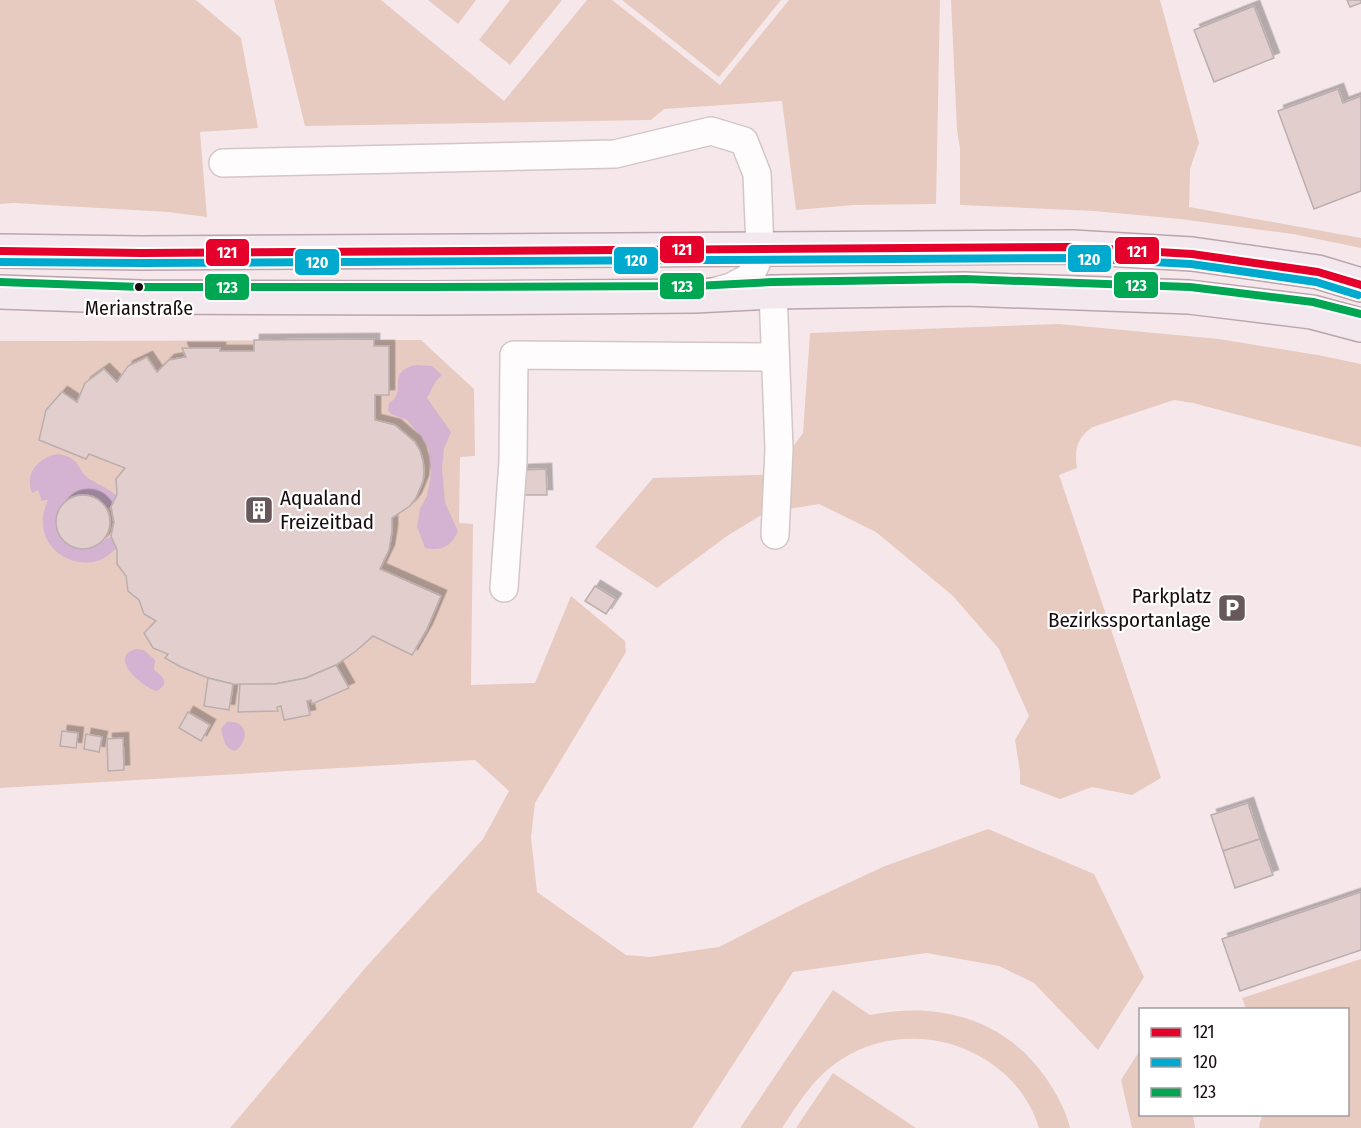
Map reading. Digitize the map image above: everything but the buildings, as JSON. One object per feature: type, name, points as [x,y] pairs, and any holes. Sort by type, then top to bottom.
[{"type":"main road","points":[[0,251],[142,253],[1073,247],[1192,254],[1318,272],[1361,285]]},
{"type":"main road","points":[[0,292],[141,297],[428,298],[695,296],[773,292],[965,289],[1189,297],[1312,312],[1361,325]]},
{"type":"street","points":[[223,164],[615,154],[711,130],[744,141],[757,174],[760,249],[750,277],[731,287],[695,296]]},
{"type":"street","points":[[773,292],[779,449],[775,535]]},
{"type":"street","points":[[504,588],[513,461],[514,355],[775,357]]},
{"type":"shaded area","points":[[0,0],[196,0],[241,38],[258,128],[200,132],[207,217],[168,212],[0,204]]},
{"type":"shaded area","points":[[274,0],[381,0],[504,101],[587,0],[612,0],[720,85],[789,0],[940,0],[936,204],[854,205],[796,210],[782,101],[664,109],[651,120],[305,126]]},
{"type":"shaded area","points":[[428,0],[476,0],[458,24]]},
{"type":"shaded area","points":[[510,0],[562,0],[510,65],[479,40]]},
{"type":"shaded area","points":[[622,0],[781,0],[719,77]]},
{"type":"shaded area","points":[[951,0],[1160,0],[1199,143],[1190,169],[1189,207],[1361,238],[1361,248],[1293,234],[1180,219],[1094,211],[960,205],[960,148],[957,130]]},
{"type":"shaded area","points":[[1059,324],[1219,339],[1361,364],[1361,447],[1174,400],[1093,427],[1083,435],[1078,445],[1077,468],[1059,475],[1161,778],[1132,795],[1092,787],[1060,799],[1020,784],[1015,740],[1029,716],[999,649],[953,596],[876,532],[819,504],[765,513],[727,536],[657,588],[595,547],[653,478],[786,474],[786,456],[803,433],[810,333]]},
{"type":"shaded area","points":[[421,340],[474,389],[475,456],[460,457],[459,523],[473,524],[471,685],[535,683],[571,596],[625,641],[626,652],[535,803],[531,837],[537,892],[626,955],[650,957],[719,947],[805,903],[885,866],[988,829],[1094,874],[1144,977],[1098,1050],[1034,983],[999,966],[927,953],[793,972],[692,1128],[230,1128],[366,967],[483,839],[509,791],[475,760],[0,788],[0,341]]},
{"type":"shaded area","points":[[415,365],[432,366],[442,375],[427,398],[451,432],[444,448],[442,468],[445,503],[458,531],[449,544],[436,549],[425,548],[417,527],[431,474],[429,450],[407,420],[391,414],[388,410],[389,403],[397,395],[401,372]]},
{"type":"shaded area","points":[[58,454],[72,459],[86,476],[117,496],[111,507],[106,508],[86,496],[76,497],[60,507],[57,516],[57,526],[62,537],[73,546],[90,547],[112,537],[117,548],[100,560],[78,562],[69,559],[53,549],[44,533],[43,517],[48,500],[41,501],[38,490],[32,493],[30,479],[39,462]]},
{"type":"shaded area","points":[[136,649],[144,650],[155,660],[154,670],[164,680],[163,685],[157,691],[137,679],[126,665],[125,659],[128,653]]},
{"type":"shaded area","points":[[227,722],[239,724],[245,732],[243,742],[235,751],[227,745],[221,729]]},
{"type":"shaded area","points":[[1361,959],[1361,1128],[1259,1128],[1263,1116],[1349,1116],[1349,1008],[1246,1008],[1242,998]]},
{"type":"shaded area","points":[[833,990],[870,1015],[896,1011],[945,1013],[990,1028],[1011,1041],[1046,1078],[1060,1102],[1070,1128],[1039,1128],[1026,1100],[1008,1077],[984,1059],[957,1046],[929,1040],[899,1039],[870,1046],[832,1066],[808,1090],[782,1128],[740,1128]]},
{"type":"shaded area","points":[[1139,1052],[1139,1116],[1193,1116],[1195,1128],[1132,1128],[1121,1080]]},
{"type":"shaded area","points":[[833,1073],[916,1128],[796,1128]]},
{"type":"transit line","name":"121","points":[[0,251],[142,253],[1073,247],[1192,254],[1318,272],[1361,285]]},
{"type":"transit line","name":"120","points":[[0,262],[1073,258],[1191,264],[1316,282],[1358,295]]},
{"type":"transit line","name":"123","points":[[0,282],[141,287],[428,287],[695,286],[773,282],[965,279],[1190,287],[1313,302],[1361,314]]},
{"type":"place","name":"Merianstraße","points":[[139,287]]},
{"type":"place","name":"Aqualand Freizeitbad","points":[[259,510]]},
{"type":"place","name":"Parkplatz Bezirkssportanlage","points":[[1232,608]]}]
